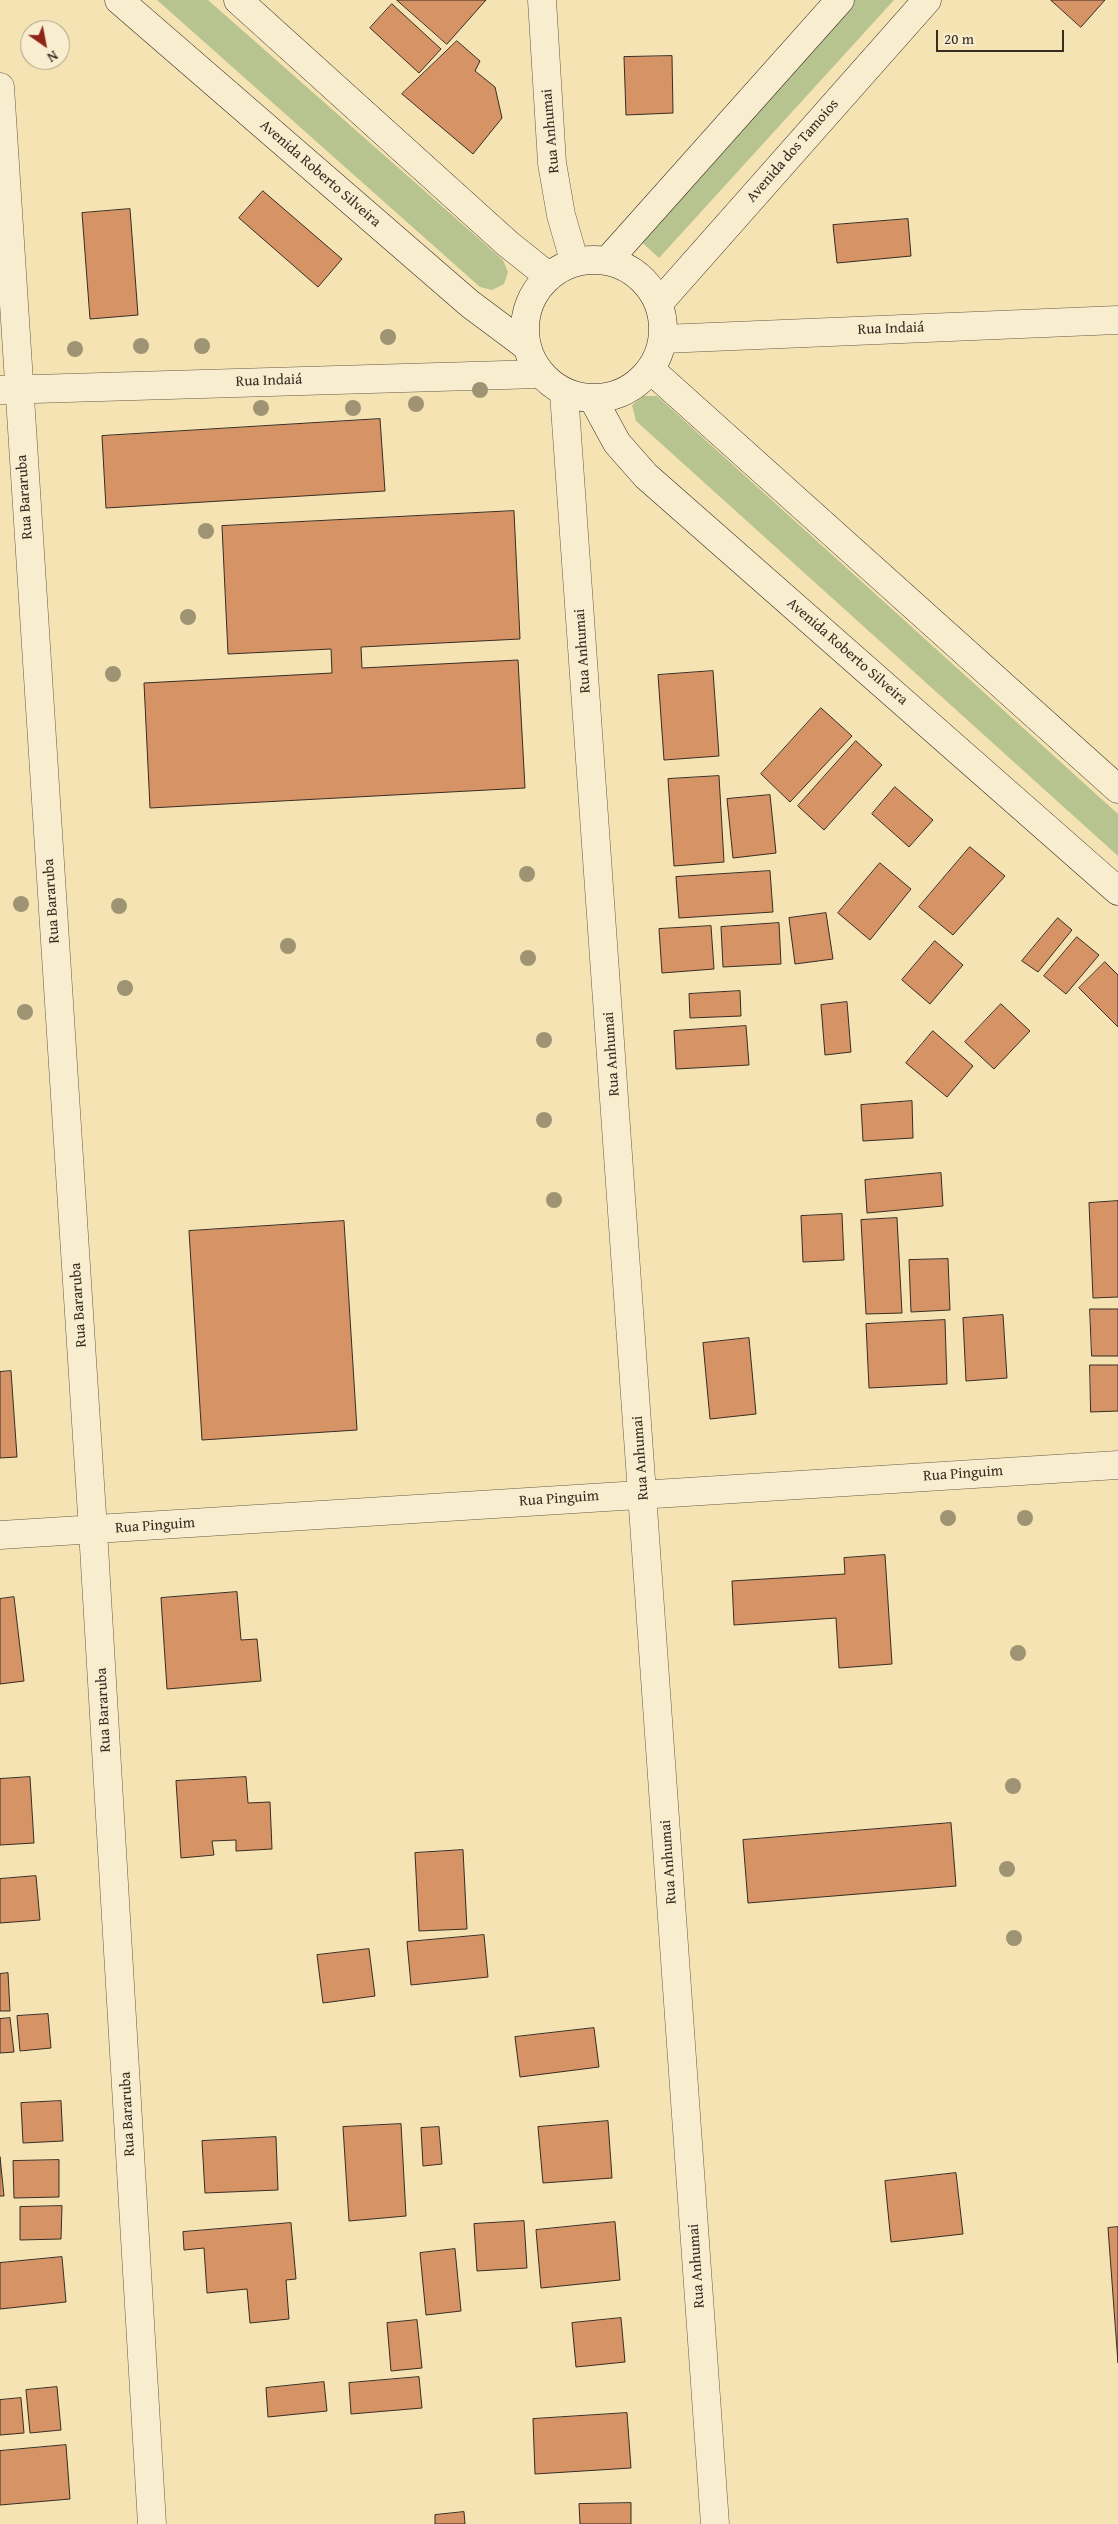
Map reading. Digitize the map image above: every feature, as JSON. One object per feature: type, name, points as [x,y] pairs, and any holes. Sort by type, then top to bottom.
[{"type":"street","name":"Avenida Roberto Silveira","points":[[119,0],[462,297],[525,345]]},
{"type":"street","points":[[238,0],[508,244],[547,275]]},
{"type":"street","name":"Rua Anhumai","points":[[542,0],[552,163],[561,215],[574,260]]},
{"type":"street","points":[[608,259],[840,0]]},
{"type":"street","name":"Avenida dos Tamoios","points":[[659,303],[927,0]]},
{"type":"street","name":"Rua Bararuba","points":[[0,87],[9,389],[93,1530],[152,2524]]},
{"type":"street","points":[[608,259],[640,274],[659,303],[664,339],[659,355],[651,370],[625,392],[592,399],[564,393],[539,374],[525,345],[526,307],[547,275],[574,260],[608,259]]},
{"type":"street","name":"Rua Indaiá","points":[[664,339],[1118,320]]},
{"type":"street","points":[[651,370],[1118,789]]},
{"type":"street","name":"Rua Indaiá","points":[[9,389],[539,374]]},
{"type":"street","name":"Rua Anhumai","points":[[564,393],[644,1494],[715,2524]]},
{"type":"street","name":"Avenida Roberto Silveira","points":[[592,399],[617,444],[646,476],[1118,891]]},
{"type":"street","name":"Rua Pinguim","points":[[0,1535],[1118,1465]]},
{"type":"green space","points":[[157,0],[208,0],[503,260],[508,272],[504,284],[492,290],[480,287]]},
{"type":"green space","points":[[849,0],[894,0],[659,258],[636,237]]},
{"type":"green space","points":[[644,396],[657,396],[1118,814],[1118,856],[636,421],[632,405]]},
{"type":"building","points":[[397,0],[486,0],[447,44]]},
{"type":"building","points":[[1051,0],[1105,0],[1081,27]]},
{"type":"building","points":[[392,4],[441,49],[419,73],[370,28]]},
{"type":"building","points":[[457,41],[480,61],[475,71],[495,87],[502,118],[473,154],[402,94]]},
{"type":"building","points":[[672,56],[673,113],[626,115],[624,57]]},
{"type":"building","points":[[263,191],[342,259],[318,287],[239,218]]},
{"type":"building","points":[[130,209],[138,315],[90,319],[82,213]]},
{"type":"building","points":[[908,219],[911,256],[837,263],[833,225]]},
{"type":"building","points":[[380,419],[385,491],[106,508],[102,436]]},
{"type":"building","points":[[514,511],[520,639],[361,647],[362,668],[518,660],[525,788],[150,808],[144,683],[332,673],[331,649],[228,654],[222,526]]},
{"type":"building","points":[[713,671],[719,756],[664,760],[658,675]]},
{"type":"building","points":[[821,708],[852,736],[790,802],[761,774]]},
{"type":"building","points":[[856,741],[882,765],[824,830],[798,806]]},
{"type":"building","points":[[719,776],[724,862],[674,866],[668,779]]},
{"type":"building","points":[[895,787],[933,820],[909,847],[872,814]]},
{"type":"building","points":[[770,795],[776,853],[733,858],[727,799]]},
{"type":"building","points":[[970,847],[1005,876],[953,935],[919,907]]},
{"type":"building","points":[[880,863],[911,889],[870,940],[838,913]]},
{"type":"building","points":[[770,871],[773,912],[679,918],[676,877]]},
{"type":"building","points":[[826,913],[833,959],[795,964],[789,918]]},
{"type":"building","points":[[1058,918],[1072,930],[1038,972],[1022,961]]},
{"type":"building","points":[[779,923],[781,964],[723,967],[721,927]]},
{"type":"building","points":[[711,926],[714,969],[662,973],[659,929]]},
{"type":"building","points":[[1077,937],[1099,955],[1066,994],[1044,976]]},
{"type":"building","points":[[935,941],[963,965],[930,1004],[902,980]]},
{"type":"building","points":[[1105,962],[1118,975],[1118,1027],[1079,988]]},
{"type":"building","points":[[740,991],[741,1016],[690,1018],[689,994]]},
{"type":"building","points":[[847,1002],[851,1052],[825,1055],[821,1005]]},
{"type":"building","points":[[1001,1004],[1030,1031],[994,1069],[965,1042]]},
{"type":"building","points":[[746,1026],[749,1065],[676,1069],[674,1031]]},
{"type":"building","points":[[933,1031],[973,1066],[947,1097],[906,1063]]},
{"type":"building","points":[[912,1101],[913,1138],[863,1141],[861,1105]]},
{"type":"building","points":[[941,1173],[943,1206],[867,1213],[865,1180]]},
{"type":"building","points":[[1118,1201],[1118,1297],[1093,1298],[1089,1203]]},
{"type":"building","points":[[842,1214],[844,1260],[803,1262],[801,1216]]},
{"type":"building","points":[[897,1218],[902,1313],[866,1314],[861,1220]]},
{"type":"building","points":[[344,1221],[357,1430],[202,1440],[189,1231]]},
{"type":"building","points":[[948,1259],[950,1310],[911,1312],[909,1260]]},
{"type":"building","points":[[1090,1309],[1118,1309],[1118,1356],[1092,1356]]},
{"type":"building","points":[[1003,1315],[1007,1378],[966,1381],[963,1318]]},
{"type":"building","points":[[945,1320],[947,1384],[869,1388],[866,1324]]},
{"type":"building","points":[[749,1338],[756,1414],[710,1419],[703,1343]]},
{"type":"building","points":[[1090,1365],[1118,1365],[1118,1411],[1091,1412]]},
{"type":"building","points":[[11,1371],[17,1457],[0,1458],[0,1372]]},
{"type":"building","points":[[885,1555],[892,1664],[839,1668],[836,1618],[734,1625],[732,1581],[845,1574],[844,1558]]},
{"type":"building","points":[[237,1592],[241,1640],[257,1639],[261,1681],[167,1689],[161,1598]]},
{"type":"building","points":[[14,1597],[24,1681],[0,1684],[0,1599]]},
{"type":"building","points":[[30,1777],[34,1843],[0,1845],[0,1779]]},
{"type":"building","points":[[246,1777],[248,1803],[270,1802],[272,1849],[236,1851],[236,1840],[212,1841],[214,1855],[181,1858],[176,1781]]},
{"type":"building","points":[[951,1823],[956,1886],[748,1903],[743,1840]]},
{"type":"building","points":[[463,1850],[467,1929],[419,1931],[415,1853]]},
{"type":"building","points":[[36,1876],[40,1920],[0,1923],[0,1879]]},
{"type":"building","points":[[484,1935],[488,1977],[411,1985],[407,1942]]},
{"type":"building","points":[[369,1949],[375,1996],[323,2003],[317,1955]]},
{"type":"building","points":[[8,1973],[10,2011],[0,2011],[0,1974]]},
{"type":"building","points":[[48,2014],[51,2048],[20,2051],[17,2016]]},
{"type":"building","points":[[10,2018],[14,2052],[0,2053],[0,2019]]},
{"type":"building","points":[[594,2028],[599,2067],[520,2077],[515,2037]]},
{"type":"building","points":[[61,2101],[63,2141],[23,2143],[21,2103]]},
{"type":"building","points":[[608,2121],[612,2178],[543,2183],[538,2127]]},
{"type":"building","points":[[401,2124],[406,2216],[349,2221],[343,2127]]},
{"type":"building","points":[[439,2127],[442,2164],[423,2166],[421,2128]]},
{"type":"building","points":[[276,2137],[278,2190],[205,2193],[202,2141]]},
{"type":"building","points":[[0,2157],[4,2196],[0,2196]]},
{"type":"building","points":[[59,2160],[59,2197],[14,2198],[13,2161]]},
{"type":"building","points":[[956,2173],[963,2234],[891,2242],[885,2181]]},
{"type":"building","points":[[62,2206],[61,2239],[20,2240],[20,2207]]},
{"type":"building","points":[[524,2221],[527,2268],[477,2271],[474,2224]]},
{"type":"building","points":[[615,2222],[620,2280],[541,2288],[536,2230]]},
{"type":"building","points":[[291,2223],[296,2279],[286,2280],[289,2319],[250,2323],[247,2289],[207,2293],[204,2248],[184,2250],[183,2232]]},
{"type":"building","points":[[1118,2227],[1118,2363],[1108,2228]]},
{"type":"building","points":[[455,2249],[461,2311],[426,2315],[420,2253]]},
{"type":"building","points":[[62,2257],[66,2302],[0,2309],[0,2263]]},
{"type":"building","points":[[621,2318],[625,2362],[576,2367],[572,2323]]},
{"type":"building","points":[[417,2320],[422,2368],[391,2371],[387,2323]]},
{"type":"building","points":[[419,2377],[422,2408],[351,2414],[349,2383]]},
{"type":"building","points":[[324,2382],[327,2411],[268,2417],[266,2388]]},
{"type":"building","points":[[57,2387],[61,2430],[30,2433],[26,2390]]},
{"type":"building","points":[[21,2398],[24,2433],[0,2435],[0,2400]]},
{"type":"building","points":[[627,2413],[631,2468],[535,2474],[533,2419]]},
{"type":"building","points":[[66,2445],[70,2499],[0,2505],[0,2451]]},
{"type":"building","points":[[631,2503],[631,2524],[580,2524],[579,2504]]},
{"type":"building","points":[[464,2512],[465,2524],[435,2524],[435,2515]]}]
